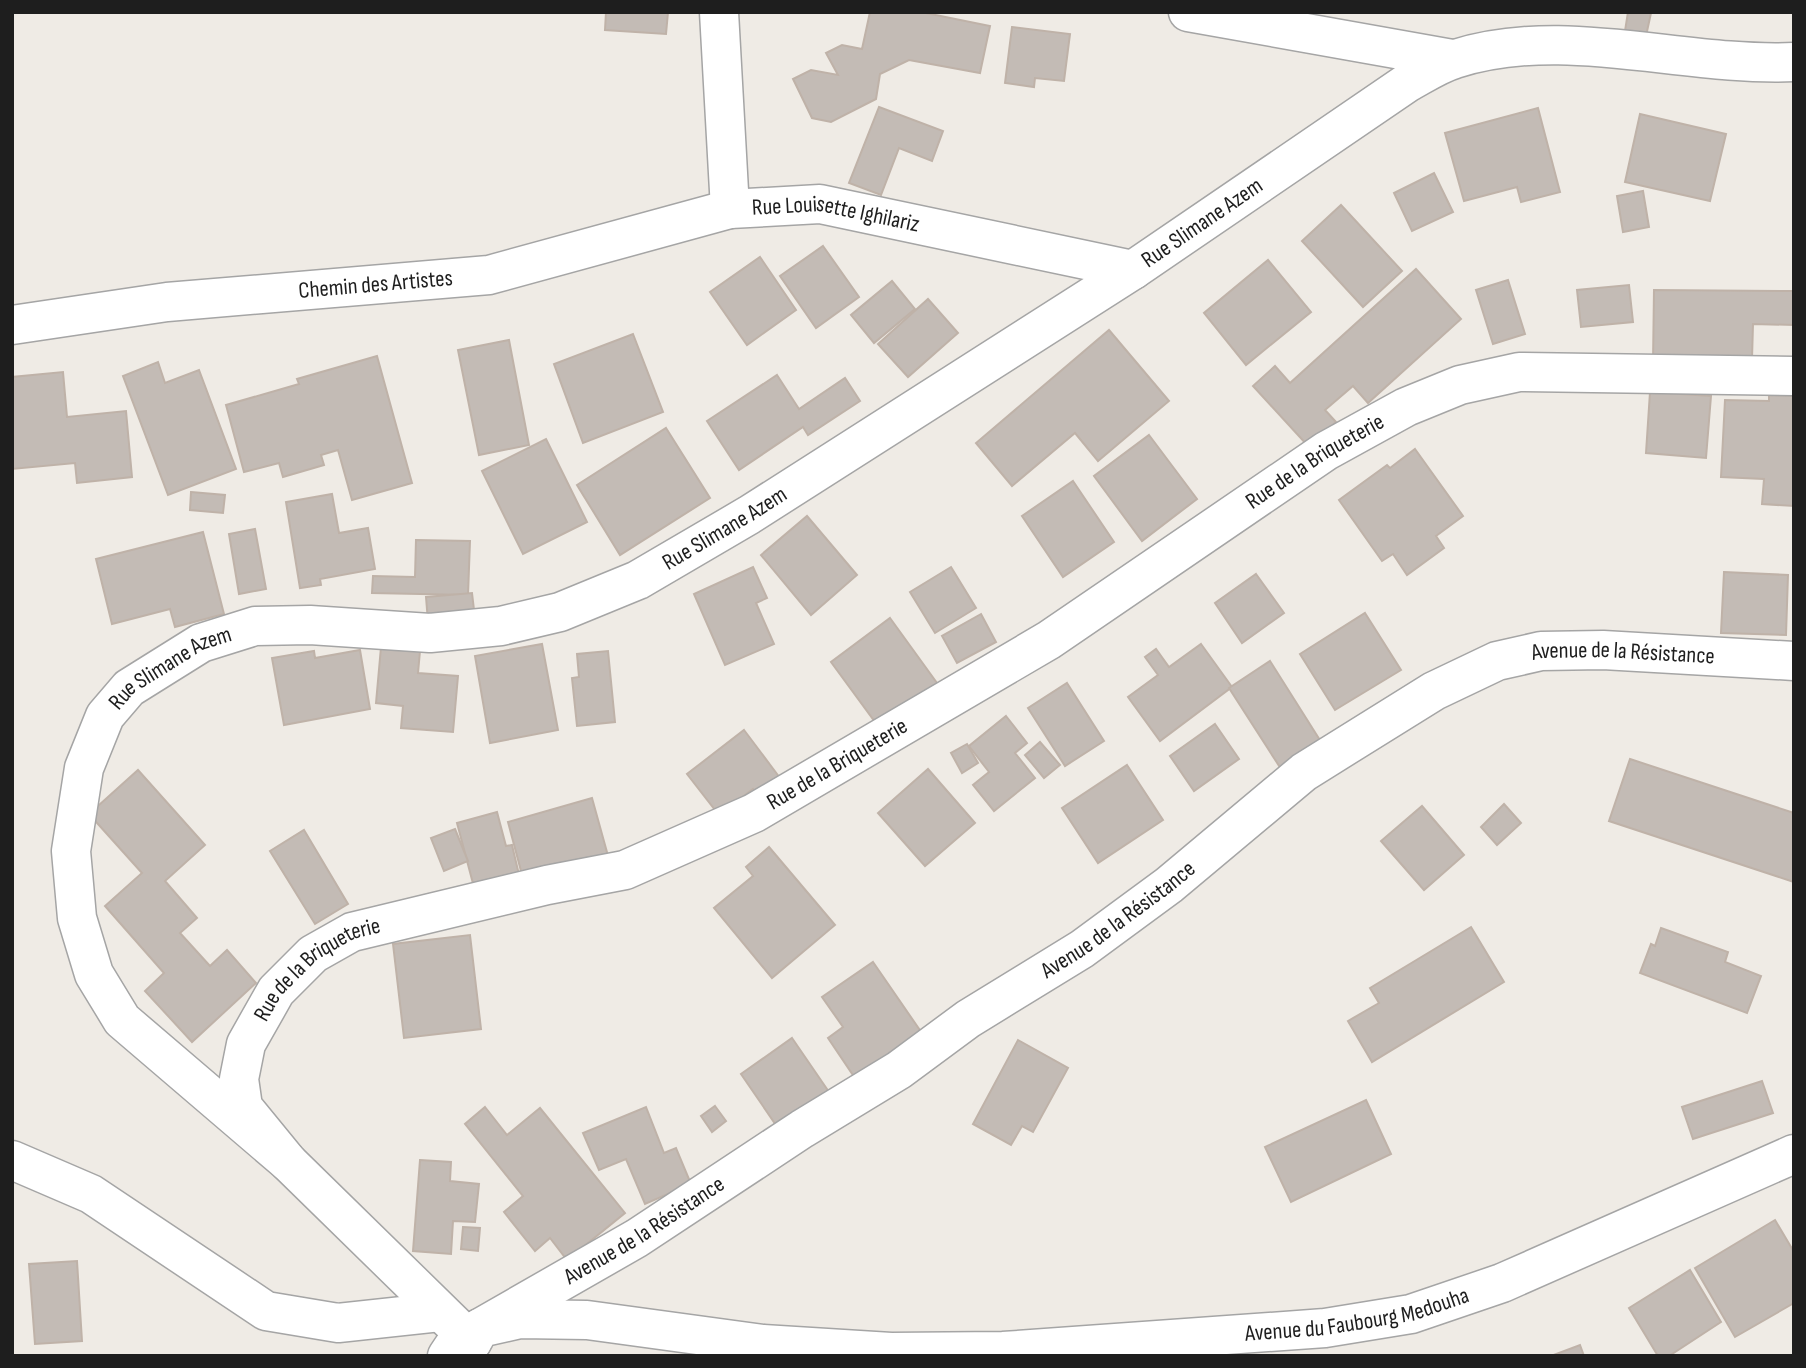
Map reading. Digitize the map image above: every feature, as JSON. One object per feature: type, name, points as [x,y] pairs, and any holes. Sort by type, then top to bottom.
[{"type":"street","name":"Rue Louisette Ighilariz","points":[[719,12],[730,209],[820,204],[1133,270]]},
{"type":"street","points":[[1188,12],[1452,59]]},
{"type":"street","name":"Rue Slimane Azem","points":[[288,1162],[122,1020],[94,974],[77,918],[71,851],[84,768],[105,716],[129,688],[201,643],[255,626],[310,625],[430,633],[501,626],[560,612],[638,580],[749,515],[1133,270],[1407,83],[1452,59],[1498,48],[1552,44],[1738,62],[1794,62]]},
{"type":"street","name":"Chemin des Artistes","points":[[12,325],[167,302],[489,275],[730,209]]},
{"type":"street","name":"Rue de la Briqueterie","points":[[466,1342],[440,1312],[288,1162],[243,1107],[239,1079],[246,1044],[276,992],[313,954],[352,932],[547,885],[625,870],[754,813],[1049,639],[1326,452],[1406,407],[1460,384],[1519,372],[1794,376]]},
{"type":"street","name":"Avenue de la Résistance","points":[[466,1342],[637,1238],[802,1129],[899,1070],[968,1019],[1082,949],[1169,885],[1304,772],[1434,691],[1497,661],[1541,651],[1603,650],[1794,661]]},
{"type":"street","name":"Avenue du Faubourg Medouha","points":[[466,1342],[520,1319],[587,1320],[760,1350],[891,1352],[1003,1352],[1325,1328],[1411,1314],[1502,1283],[1794,1154]]},
{"type":"street","points":[[12,1160],[91,1194],[266,1311],[338,1323],[440,1312]]},
{"type":"building","points":[[606,12],[668,12],[666,34],[605,30]]},
{"type":"building","points":[[870,12],[921,12],[990,26],[980,73],[909,60],[880,74],[876,99],[831,122],[812,118],[793,79],[811,70],[838,75],[826,53],[842,45],[862,49]]},
{"type":"building","points":[[1628,12],[1651,13],[1646,36],[1625,31]]},
{"type":"building","points":[[1012,27],[1070,34],[1064,81],[1035,78],[1034,87],[1005,83]]},
{"type":"building","points":[[879,107],[943,131],[932,161],[899,148],[881,195],[849,183]]},
{"type":"building","points":[[1538,108],[1560,192],[1521,202],[1517,187],[1464,201],[1445,133]]},
{"type":"building","points":[[1640,114],[1726,134],[1710,201],[1625,182]]},
{"type":"building","points":[[1434,173],[1453,212],[1412,231],[1394,193]]},
{"type":"building","points":[[1643,191],[1649,227],[1623,232],[1617,196]]},
{"type":"building","points":[[1341,205],[1402,271],[1363,307],[1302,241]]},
{"type":"building","points":[[823,246],[859,297],[816,328],[780,276]]},
{"type":"building","points":[[760,257],[796,310],[747,345],[710,292]]},
{"type":"building","points":[[1268,260],[1311,312],[1246,365],[1204,313]]},
{"type":"building","points":[[1416,269],[1461,319],[1368,403],[1353,386],[1325,410],[1336,422],[1309,447],[1253,386],[1275,366],[1290,383]]},
{"type":"building","points":[[1508,280],[1525,334],[1493,344],[1476,290]]},
{"type":"building","points":[[892,281],[915,309],[874,343],[851,315]]},
{"type":"building","points":[[1629,285],[1633,322],[1581,327],[1577,290]]},
{"type":"building","points":[[1654,290],[1794,291],[1794,325],[1753,324],[1752,359],[1653,363]]},
{"type":"building","points":[[928,299],[958,333],[908,377],[878,344]]},
{"type":"building","points":[[1109,330],[1169,401],[1098,461],[1075,433],[1012,486],[976,443]]},
{"type":"building","points":[[633,334],[663,412],[583,443],[554,364]]},
{"type":"building","points":[[509,340],[529,445],[479,455],[458,350]]},
{"type":"building","points":[[377,356],[412,483],[352,500],[338,450],[321,455],[324,465],[283,477],[279,463],[244,472],[226,405],[299,384],[297,379]]},
{"type":"building","points":[[158,362],[165,383],[199,370],[236,469],[168,495],[123,376]]},
{"type":"building","points":[[63,372],[67,417],[126,411],[132,477],[77,483],[75,463],[12,469],[12,377]]},
{"type":"building","points":[[777,375],[799,409],[845,378],[860,401],[808,435],[803,427],[739,470],[707,421]]},
{"type":"building","points":[[1650,392],[1711,396],[1706,458],[1646,453]]},
{"type":"building","points":[[1769,395],[1794,396],[1794,506],[1762,504],[1764,479],[1721,477],[1725,400],[1769,401]]},
{"type":"building","points":[[666,428],[710,498],[620,555],[577,485]]},
{"type":"building","points":[[1149,435],[1197,499],[1142,541],[1094,476]]},
{"type":"building","points":[[546,439],[587,522],[523,554],[482,471]]},
{"type":"building","points":[[1415,449],[1463,516],[1436,536],[1444,548],[1407,575],[1393,554],[1382,561],[1339,500],[1387,465],[1390,468]]},
{"type":"building","points":[[1073,481],[1114,542],[1063,577],[1022,516]]},
{"type":"building","points":[[191,492],[225,495],[223,513],[190,510]]},
{"type":"building","points":[[332,494],[339,533],[368,528],[375,569],[320,579],[321,585],[300,588],[286,502]]},
{"type":"building","points":[[807,516],[857,575],[811,615],[761,555]]},
{"type":"building","points":[[255,529],[266,589],[239,594],[229,534]]},
{"type":"building","points":[[203,532],[224,614],[175,627],[170,609],[112,624],[96,559]]},
{"type":"building","points":[[416,540],[470,541],[468,595],[372,593],[373,576],[415,577]]},
{"type":"building","points":[[753,567],[767,598],[756,603],[774,644],[725,665],[694,594]]},
{"type":"building","points":[[951,567],[976,608],[935,633],[910,592]]},
{"type":"building","points":[[1724,572],[1788,575],[1786,635],[1721,633]]},
{"type":"building","points":[[1256,574],[1284,613],[1242,643],[1215,603]]},
{"type":"building","points":[[472,593],[475,618],[428,622],[426,597]]},
{"type":"building","points":[[1365,613],[1401,670],[1335,710],[1300,654]]},
{"type":"building","points":[[981,614],[996,642],[957,663],[942,636]]},
{"type":"building","points":[[890,618],[937,683],[878,726],[831,662]]},
{"type":"building","points":[[542,644],[558,730],[490,743],[475,656]]},
{"type":"building","points":[[1201,644],[1232,687],[1160,741],[1128,697],[1158,675],[1145,657],[1156,649],[1169,667]]},
{"type":"building","points":[[381,647],[420,651],[418,673],[458,676],[453,732],[401,728],[403,706],[376,703]]},
{"type":"building","points":[[360,650],[370,709],[284,725],[272,658],[314,651],[315,658]]},
{"type":"building","points":[[608,651],[615,722],[577,726],[572,678],[579,677],[577,654]]},
{"type":"building","points":[[1270,661],[1323,745],[1283,772],[1229,688]]},
{"type":"building","points":[[1067,683],[1104,741],[1065,766],[1028,708]]},
{"type":"building","points":[[1006,716],[1027,743],[1015,753],[1035,778],[994,811],[973,785],[989,772],[969,746]]},
{"type":"building","points":[[1215,724],[1239,759],[1194,791],[1170,756]]},
{"type":"building","points":[[744,730],[780,778],[757,795],[753,789],[719,815],[687,774]]},
{"type":"building","points":[[1040,742],[1060,765],[1044,778],[1025,755]]},
{"type":"building","points":[[967,744],[978,763],[962,773],[951,753]]},
{"type":"building","points":[[1630,759],[1794,813],[1794,882],[1609,821]]},
{"type":"building","points":[[1127,765],[1163,820],[1098,863],[1062,808]]},
{"type":"building","points":[[928,769],[975,823],[925,866],[878,813]]},
{"type":"building","points":[[138,770],[205,845],[165,881],[197,918],[180,933],[210,966],[227,950],[256,983],[192,1042],[145,991],[164,973],[105,906],[142,873],[89,814]]},
{"type":"building","points":[[592,798],[610,863],[525,886],[508,822]]},
{"type":"building","points":[[1504,804],[1521,823],[1497,845],[1481,827]]},
{"type":"building","points":[[1422,806],[1464,855],[1424,890],[1381,841]]},
{"type":"building","points":[[497,812],[506,846],[512,845],[520,879],[475,891],[457,823]]},
{"type":"building","points":[[455,829],[468,861],[444,871],[431,838]]},
{"type":"building","points":[[304,830],[348,904],[315,924],[270,851]]},
{"type":"building","points":[[769,847],[835,925],[772,978],[714,908],[753,876],[746,867]]},
{"type":"building","points":[[1471,927],[1504,982],[1372,1062],[1348,1021],[1379,1003],[1370,988]]},
{"type":"building","points":[[1661,928],[1728,952],[1725,962],[1761,976],[1747,1013],[1640,973],[1651,944],[1655,946]]},
{"type":"building","points":[[470,935],[481,1029],[404,1038],[393,944]]},
{"type":"building","points":[[873,962],[926,1039],[859,1084],[828,1038],[843,1027],[822,997]]},
{"type":"building","points":[[792,1038],[829,1092],[778,1128],[741,1074]]},
{"type":"building","points":[[1018,1040],[1068,1068],[1033,1132],[1022,1126],[1011,1145],[973,1124]]},
{"type":"building","points":[[1762,1081],[1773,1113],[1693,1139],[1682,1107]]},
{"type":"building","points":[[1366,1100],[1391,1154],[1291,1202],[1265,1147]]},
{"type":"building","points":[[715,1106],[726,1121],[712,1132],[701,1116]]},
{"type":"building","points":[[485,1107],[507,1135],[540,1108],[625,1213],[567,1260],[550,1238],[535,1251],[504,1212],[523,1196],[465,1124]]},
{"type":"building","points":[[646,1107],[664,1153],[676,1148],[691,1184],[645,1204],[626,1159],[599,1170],[583,1133]]},
{"type":"building","points":[[420,1160],[451,1162],[450,1181],[479,1184],[475,1222],[453,1221],[451,1254],[413,1251]]},
{"type":"building","points":[[1775,1220],[1794,1252],[1794,1303],[1735,1337],[1695,1268]]},
{"type":"building","points":[[463,1227],[480,1228],[478,1251],[461,1249]]},
{"type":"building","points":[[77,1261],[82,1341],[35,1344],[29,1264]]},
{"type":"building","points":[[1690,1270],[1721,1322],[1669,1356],[1658,1356],[1629,1308]]},
{"type":"building","points":[[1580,1345],[1584,1356],[1551,1356]]}]
